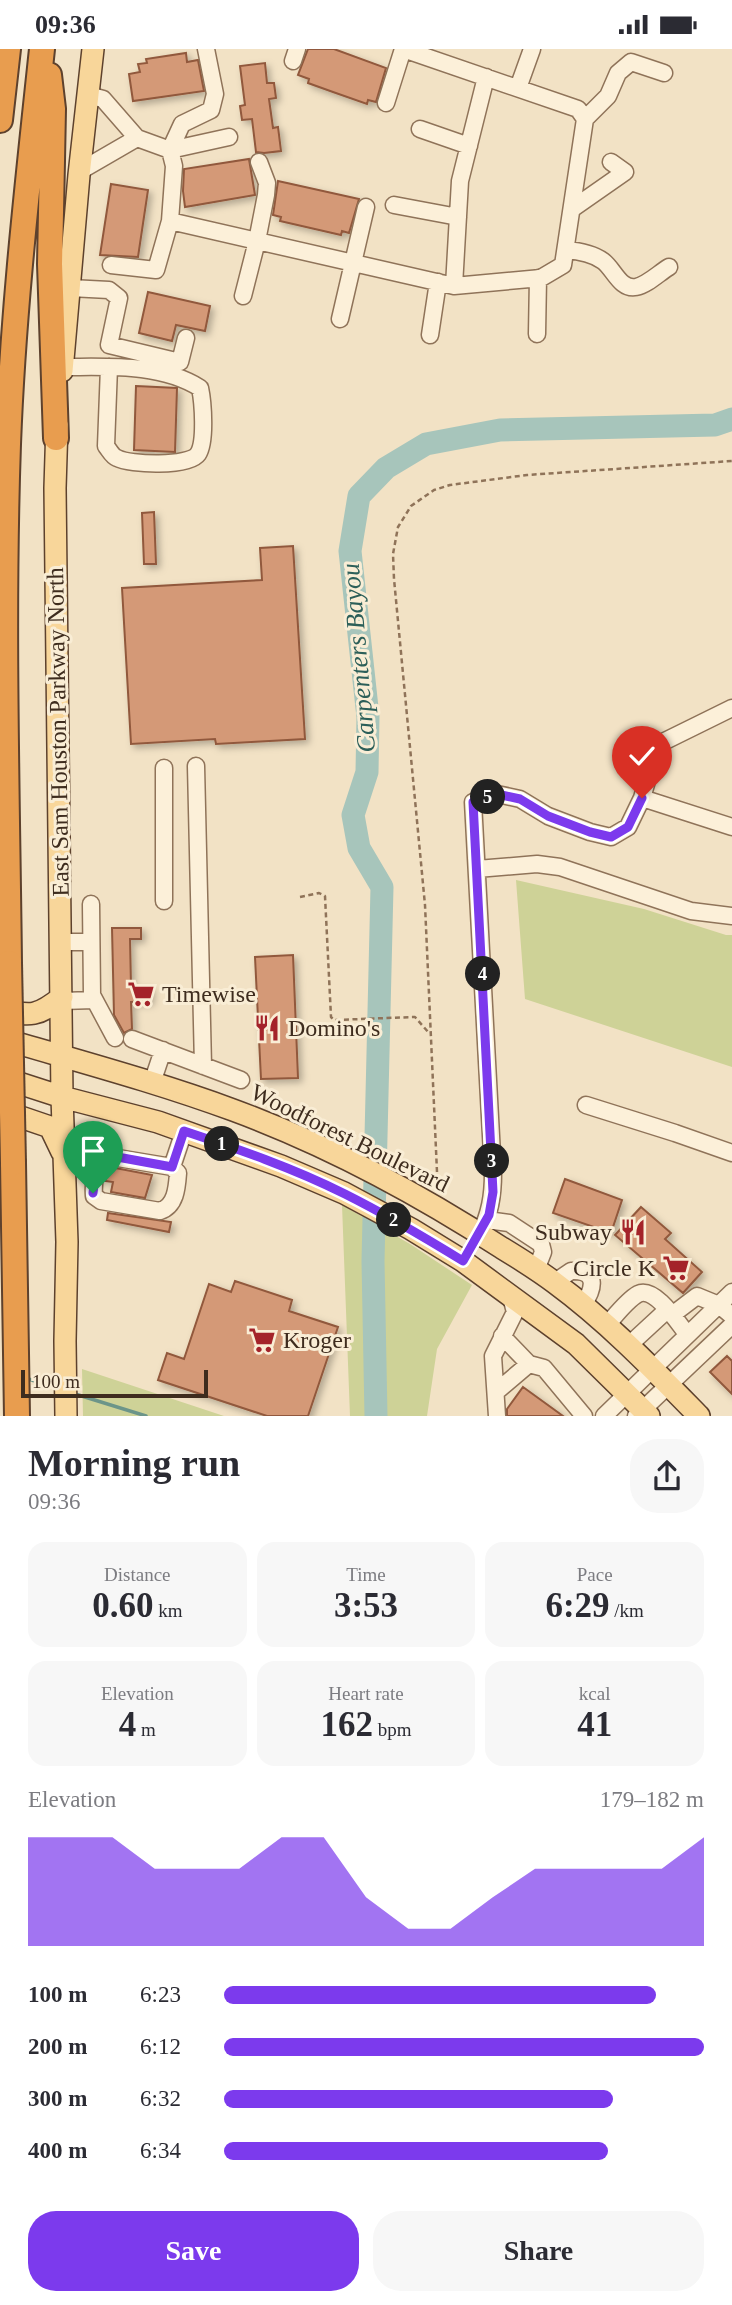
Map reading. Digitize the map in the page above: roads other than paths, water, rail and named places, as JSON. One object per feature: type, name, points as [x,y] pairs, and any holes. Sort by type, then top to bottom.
[{"type":"highway","points":[[0,120],[8,49]]},
{"type":"highway","points":[[44,49],[53,109],[50,264],[56,438]]},
{"type":"highway","name":"East Sam Houston Parkway North","points":[[17,1416],[5,630],[8,445],[21,243],[44,49]]},
{"type":"main road","name":"East Sam Houston Parkway North","points":[[66,1416],[67,1242],[62,1097],[56,438],[93,49]]},
{"type":"main road","points":[[0,1010],[42,1013],[62,999]]},
{"type":"main road","name":"Woodforest Boulevard","points":[[0,1038],[233,1110],[344,1159],[483,1227],[583,1305],[612,1320],[633,1341],[652,1369],[699,1416]]},
{"type":"main road","points":[[0,1077],[184,1131],[281,1166],[344,1193],[463,1261],[576,1344],[626,1392],[643,1414]]},
{"type":"main road","points":[[0,1110],[50,1127],[65,1157]]},
{"type":"main road","points":[[463,1261],[483,1227]]},
{"type":"street","points":[[111,265],[156,270],[170,221],[174,166],[170,150],[182,124],[211,110],[215,94],[206,49]]},
{"type":"street","points":[[386,103],[403,49],[439,55],[486,77],[578,109],[585,119]]},
{"type":"street","points":[[518,88],[532,49]]},
{"type":"street","points":[[170,221],[454,286],[538,278],[563,265],[585,119],[608,96],[618,73],[631,62],[664,73]]},
{"type":"street","points":[[454,286],[460,181],[486,77]]},
{"type":"street","points":[[88,95],[103,99],[138,138],[170,150],[229,137]]},
{"type":"street","points":[[420,129],[469,146]]},
{"type":"street","points":[[80,170],[138,138]]},
{"type":"street","points":[[243,296],[257,241],[267,184],[259,162]]},
{"type":"street","points":[[572,209],[625,171],[611,162]]},
{"type":"street","points":[[394,205],[458,217]]},
{"type":"street","points":[[340,319],[366,207]]},
{"type":"street","points":[[566,250],[598,258],[623,285],[632,288],[640,286],[669,267]]},
{"type":"street","points":[[537,334],[538,278]]},
{"type":"street","points":[[430,335],[438,282]]},
{"type":"street","points":[[71,288],[109,290],[119,298],[109,345],[180,362],[186,338]]},
{"type":"street","points":[[63,367],[109,367],[145,370],[200,388],[203,402],[201,445],[199,453],[193,459],[180,463],[124,461],[114,457],[106,446],[109,367]]},
{"type":"street","points":[[483,1227],[493,1192],[493,1173],[473,802],[497,794],[520,799],[548,816],[611,837],[628,827],[642,798],[656,750],[665,741],[732,708]]},
{"type":"street","points":[[196,766],[203,1066]]},
{"type":"street","points":[[164,768],[164,901]]},
{"type":"street","points":[[642,798],[732,827]]},
{"type":"street","points":[[477,869],[537,864],[559,867],[691,911],[732,916]]},
{"type":"street","points":[[91,904],[92,995],[115,1038]]},
{"type":"street","points":[[61,942],[91,942]]},
{"type":"street","points":[[62,999],[94,1000]]},
{"type":"street","points":[[132,1039],[241,1080]]},
{"type":"street","points":[[152,1083],[163,1050]]},
{"type":"street","points":[[586,1105],[732,1153]]},
{"type":"street","points":[[172,1167],[184,1131]]},
{"type":"street","points":[[66,1193],[93,1193],[101,1201],[160,1212],[166,1210],[173,1199],[177,1173],[172,1167],[106,1156],[99,1163],[93,1193]]},
{"type":"street","points":[[604,1416],[732,1292]]},
{"type":"street","points":[[612,1320],[636,1296],[645,1293],[654,1296],[687,1334]]},
{"type":"street","points":[[633,1341],[669,1313],[697,1296],[719,1305],[732,1316]]},
{"type":"street","points":[[497,1416],[494,1356],[515,1312],[511,1297]]},
{"type":"street","points":[[643,1414],[732,1325]]},
{"type":"street","points":[[502,1336],[529,1364],[544,1368],[584,1416]]},
{"type":"street","points":[[496,1392],[529,1364]]},
{"type":"waterway","name":"Carpenters Bayou","points":[[376,1416],[373,1261],[382,887],[359,848],[353,815],[367,772],[368,717],[350,551],[359,496],[386,468],[426,444],[500,430],[715,425],[732,419]]},
{"type":"waterway","points":[[25,1378],[58,1388]]},
{"type":"waterway","points":[[72,1393],[146,1416]]},
{"type":"place","name":"Timewise","points":[[141,994]]},
{"type":"place","name":"Domino's","points":[[267,1028]]},
{"type":"place","name":"Subway","points":[[633,1232]]},
{"type":"place","name":"Circle K","points":[[676,1268]]},
{"type":"place","name":"Kroger","points":[[262,1340]]}]
